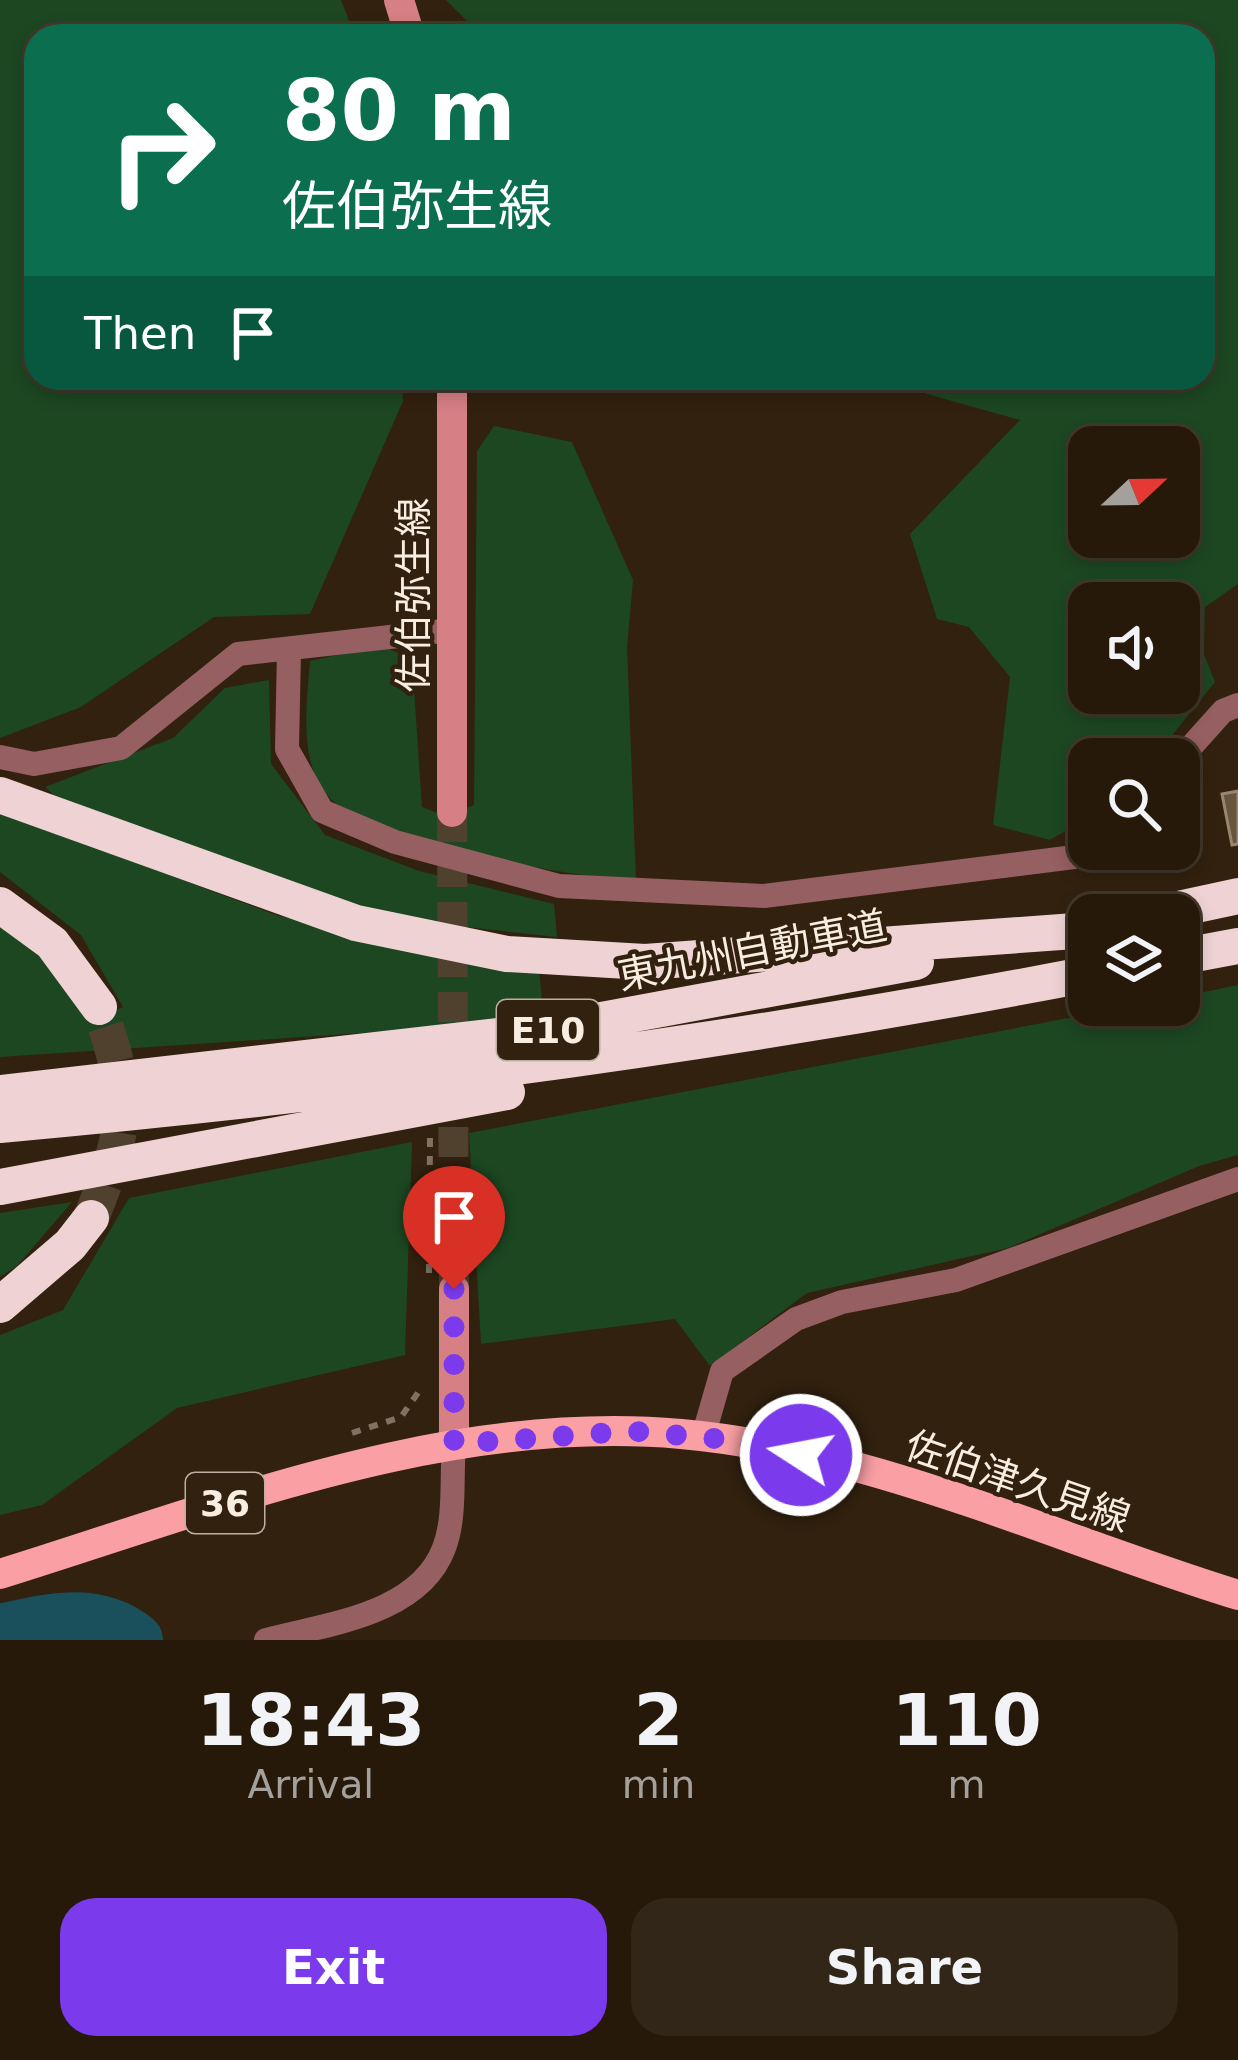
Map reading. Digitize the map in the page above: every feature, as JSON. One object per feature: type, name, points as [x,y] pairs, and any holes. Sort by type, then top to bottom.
[{"type":"highway","points":[[0,795],[356,923],[507,954],[646,962],[1068,930]]},
{"type":"highway","points":[[1200,904],[1238,896]]},
{"type":"highway","points":[[0,904],[52,943],[99,1006]]},
{"type":"highway","name":"東九州自動車道","points":[[0,1093],[542,1031],[1068,932]]},
{"type":"highway","points":[[1200,953],[1238,946]]},
{"type":"highway","name":"東九州自動車道","points":[[0,1125],[257,1102],[593,1058],[1068,978]]},
{"type":"highway","points":[[0,1187],[707,1055],[1022,987]]},
{"type":"highway","points":[[0,1305],[70,1245],[91,1218]]},
{"type":"main road","name":"佐伯弥生線","points":[[452,390],[452,812]]},
{"type":"main road","points":[[442,1285],[454,1444]]},
{"type":"main road","name":"佐伯津久見線","points":[[0,1574],[284,1486],[454,1444],[631,1431],[703,1437],[801,1455],[914,1485],[1238,1595]]},
{"type":"street","points":[[0,757],[34,764],[122,748],[238,654],[452,629]]},
{"type":"street","points":[[289,650],[287,749],[322,811],[395,842],[559,886],[764,896],[1068,858]]},
{"type":"street","points":[[1199,738],[1223,711],[1238,705]]},
{"type":"street","points":[[703,1437],[722,1370],[796,1318],[842,1303],[956,1280],[1238,1179]]},
{"type":"street","points":[[266,1640],[391,1603],[428,1574],[449,1532],[454,1444]]},
{"type":"path","points":[[430,1126],[442,1285]]},
{"type":"green space","points":[[0,0],[341,0],[350,24],[24,24],[24,390],[402,390],[403,401],[310,614],[214,617],[81,707],[0,738]]},
{"type":"green space","points":[[446,0],[1238,0],[1238,584],[1205,607],[1204,654],[1215,682],[1200,701],[1200,582],[1068,582],[1068,714],[1189,714],[1170,738],[1068,738],[1068,829],[1050,840],[993,825],[1010,677],[969,627],[937,619],[910,534],[1020,420],[913,390],[1215,390],[1215,24],[470,24]]},
{"type":"green space","points":[[494,426],[572,442],[633,580],[627,648],[636,881],[473,855],[384,828],[349,812],[327,795],[312,765],[306,730],[310,661],[381,645],[412,660],[422,807],[445,816],[474,805],[477,451]]},
{"type":"green space","points":[[269,680],[271,764],[325,835],[419,871],[554,904],[557,937],[411,921],[295,887],[55,796],[45,787],[173,738],[225,688]]},
{"type":"green space","points":[[0,812],[279,916],[539,968],[544,1021],[0,1057],[0,925],[39,951],[93,1022],[123,1007],[81,935],[0,872]]},
{"type":"green space","points":[[1238,985],[1238,1155],[1199,1166],[1008,1248],[807,1293],[710,1366],[675,1319],[481,1344],[469,1133],[1068,1018],[1068,1026],[1200,1026],[1200,993]]},
{"type":"green space","points":[[412,1142],[405,1355],[177,1408],[42,1505],[0,1515],[0,1335],[63,1310],[129,1198]]},
{"type":"green space","points":[[72,1202],[17,1266],[0,1277],[0,1213]]},
{"type":"building","points":[[1238,791],[1238,844],[1232,845],[1222,794]]},
{"type":"waterway","points":[[0,1631],[88,1620],[136,1640]]},
{"type":"tunnel","points":[[452,812],[454,1289]]},
{"type":"tunnel","points":[[91,1218],[112,1160],[121,1113],[117,1066],[99,1007]]},
{"type":"route","points":[[454,1289],[454,1444],[631,1431],[721,1439],[801,1455]]}]
